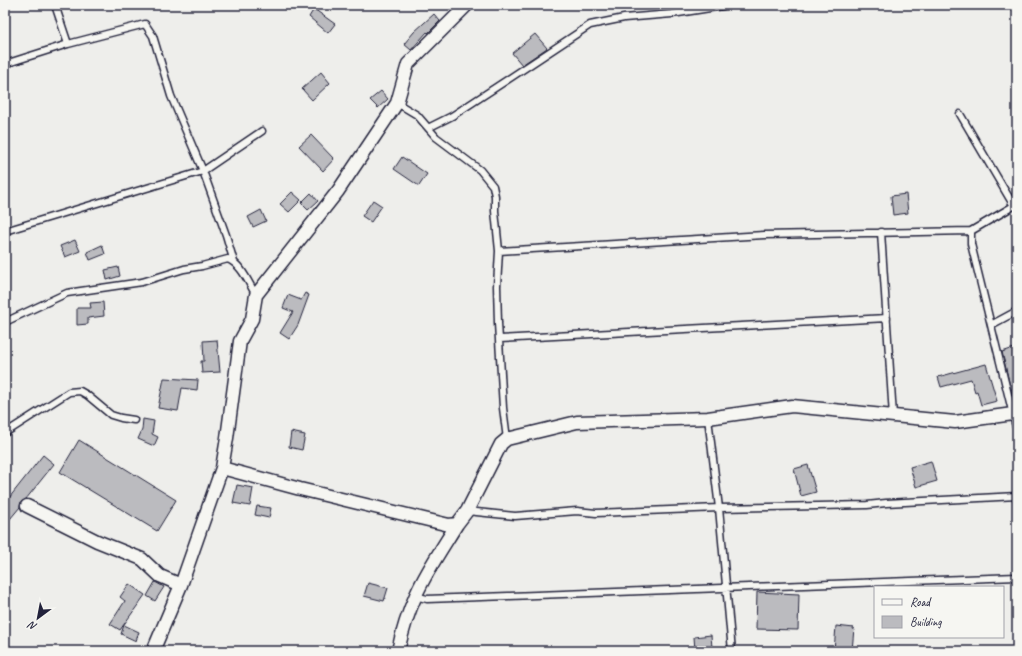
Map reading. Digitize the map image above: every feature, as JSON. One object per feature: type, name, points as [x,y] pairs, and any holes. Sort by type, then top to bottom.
[{"type":"street","points":[[153,651],[181,584],[222,468],[240,341],[252,319],[256,295],[338,191],[397,103],[408,64],[467,5]]},
{"type":"street","points":[[398,651],[403,630],[415,596],[433,562],[467,511],[501,444],[507,439],[577,422],[708,418],[792,406],[955,422],[1015,412]]},
{"type":"street","points":[[222,468],[300,489],[449,525],[458,524]]},
{"type":"street","points":[[27,506],[97,541],[142,559],[160,576],[181,584]]},
{"type":"lane","points":[[55,5],[68,44]]},
{"type":"lane","points":[[428,128],[452,116],[590,25],[624,18],[672,14],[729,5]]},
{"type":"lane","points":[[5,64],[68,44],[145,24],[152,36],[171,96],[203,171],[234,262]]},
{"type":"lane","points":[[397,103],[417,116],[436,137],[480,170],[493,186],[495,196],[494,211],[499,251],[497,286],[503,408],[507,439]]},
{"type":"lane","points":[[499,251],[764,235],[971,231],[1016,205],[960,114]]},
{"type":"lane","points":[[5,231],[203,171],[262,131]]},
{"type":"lane","points":[[971,231],[971,244],[991,326],[1015,412],[1017,431]]},
{"type":"lane","points":[[881,232],[893,416]]},
{"type":"lane","points":[[5,322],[67,293],[142,282],[184,269],[228,259],[234,262],[240,269],[256,295]]},
{"type":"lane","points":[[991,326],[1017,311]]},
{"type":"lane","points":[[500,339],[886,318]]},
{"type":"lane","points":[[5,433],[69,392],[80,391],[87,394],[110,415],[134,420]]},
{"type":"lane","points":[[708,418],[719,508],[732,651]]},
{"type":"lane","points":[[467,511],[514,516],[576,511],[596,513],[719,508],[867,505],[1017,496]]},
{"type":"lane","points":[[415,596],[427,599],[1017,577]]},
{"type":"building","points":[[314,9],[335,24],[328,33],[309,17]]},
{"type":"building","points":[[434,14],[440,21],[428,33],[427,32],[411,50],[404,44],[414,32]]},
{"type":"building","points":[[535,34],[547,48],[522,65],[512,53]]},
{"type":"building","points":[[321,72],[330,83],[312,100],[302,89]]},
{"type":"building","points":[[381,91],[388,99],[378,108],[370,100]]},
{"type":"building","points":[[311,135],[334,159],[323,171],[299,146]]},
{"type":"building","points":[[402,157],[427,174],[419,186],[394,169]]},
{"type":"building","points":[[292,192],[301,200],[289,212],[280,204]]},
{"type":"building","points":[[311,193],[318,201],[308,210],[301,203]]},
{"type":"building","points":[[906,194],[908,213],[893,215],[891,196]]},
{"type":"building","points":[[373,200],[382,206],[371,222],[362,216]]},
{"type":"building","points":[[261,210],[266,221],[253,227],[248,217]]},
{"type":"building","points":[[75,240],[80,251],[65,257],[60,246]]},
{"type":"building","points":[[102,245],[105,254],[90,260],[87,252]]},
{"type":"building","points":[[118,267],[120,276],[107,280],[105,270]]},
{"type":"building","points":[[305,293],[309,295],[298,325],[289,339],[280,333],[293,312],[283,308],[288,295],[301,300]]},
{"type":"building","points":[[103,302],[104,316],[88,318],[88,324],[77,325],[77,308],[91,308],[90,303]]},
{"type":"building","points":[[217,340],[220,372],[202,373],[201,361],[204,361],[203,341]]},
{"type":"building","points":[[1017,347],[1016,400],[1010,386],[1002,352]]},
{"type":"building","points":[[986,364],[997,401],[981,405],[977,391],[975,392],[971,379],[941,387],[938,377]]},
{"type":"building","points":[[164,378],[198,380],[197,390],[182,388],[178,411],[158,408]]},
{"type":"building","points":[[143,419],[154,421],[152,434],[158,437],[154,446],[138,439],[142,430]]},
{"type":"building","points":[[291,432],[305,435],[302,450],[289,447]]},
{"type":"building","points":[[79,440],[176,500],[157,531],[60,472]]},
{"type":"building","points":[[43,455],[54,464],[26,499],[21,502],[20,507],[5,525],[5,503]]},
{"type":"building","points":[[931,461],[937,481],[916,487],[910,467]]},
{"type":"building","points":[[808,465],[816,492],[801,496],[794,469]]},
{"type":"building","points":[[237,485],[253,488],[250,506],[233,503]]},
{"type":"building","points":[[257,506],[271,508],[269,518],[255,515]]},
{"type":"building","points":[[155,582],[164,587],[155,601],[147,596]]},
{"type":"building","points":[[368,583],[388,588],[384,601],[364,596]]},
{"type":"building","points":[[129,584],[145,595],[120,630],[110,624],[125,601],[120,597]]},
{"type":"building","points":[[757,592],[799,594],[798,630],[756,629]]},
{"type":"building","points":[[124,625],[139,632],[136,641],[121,634]]},
{"type":"building","points":[[836,626],[854,628],[852,651],[834,651]]},
{"type":"building","points":[[711,635],[712,648],[695,650],[694,637]]}]
